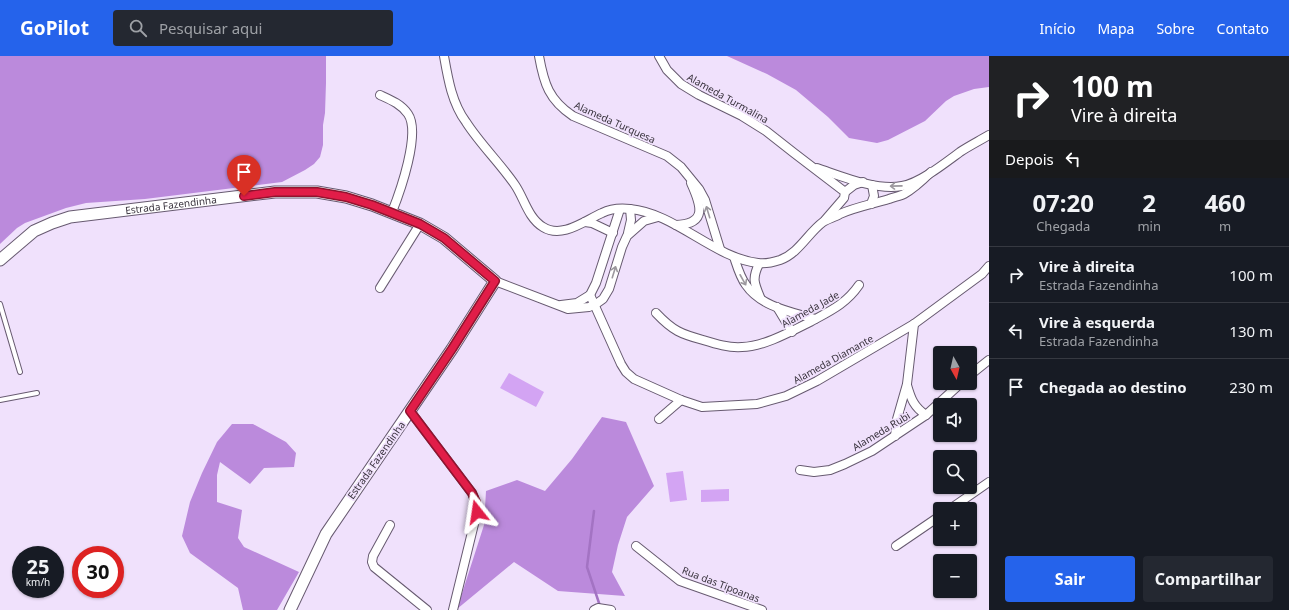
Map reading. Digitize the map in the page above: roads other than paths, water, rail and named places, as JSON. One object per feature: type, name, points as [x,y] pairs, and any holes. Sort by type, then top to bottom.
[{"type":"street","points":[[444,56],[450,86],[457,106],[465,122],[504,169],[535,220],[542,227],[552,231],[560,231],[570,228],[603,212],[620,209],[640,210],[676,225],[734,257],[759,264],[782,259],[793,252],[823,222],[844,195],[854,185],[863,182]]},
{"type":"street","name":"Alameda Turquesa","points":[[539,56],[546,85],[553,98],[562,108],[573,116],[667,156],[688,175],[699,189],[705,200],[720,249]]},
{"type":"street","name":"Alameda Turmalina","points":[[659,56],[667,70],[681,84],[766,130],[844,195]]},
{"type":"street","points":[[380,95],[401,105],[409,115],[412,128],[412,141],[400,191],[392,212]]},
{"type":"street","name":"Alameda Turmalina","points":[[811,166],[872,185],[903,186],[910,184],[931,172],[989,135]]},
{"type":"street","points":[[823,222],[854,208],[904,194],[920,184],[931,172]]},
{"type":"street","name":"Alameda Turquesa","points":[[676,225],[692,223],[697,220],[699,214],[694,189],[688,175]]},
{"type":"street","points":[[871,204],[874,196],[872,185]]},
{"type":"street","name":"Estrada Fazendinha","points":[[0,260],[34,231],[70,217],[275,192],[317,192],[346,197],[372,205],[420,224],[444,238],[495,281],[452,349],[370,467],[326,534],[290,610]]},
{"type":"street","points":[[844,195],[845,202],[854,208]]},
{"type":"street","points":[[556,306],[577,302],[590,295],[596,283],[620,209]]},
{"type":"street","points":[[495,281],[556,306],[568,309],[596,304],[603,299],[609,289],[622,247],[631,227],[630,209]]},
{"type":"street","points":[[627,236],[644,221],[658,217]]},
{"type":"street","points":[[585,222],[613,233]]},
{"type":"street","points":[[380,288],[420,224]]},
{"type":"street","points":[[610,241],[622,247]]},
{"type":"street","points":[[734,257],[746,286],[752,292],[777,307],[815,319]]},
{"type":"street","points":[[759,264],[754,273],[754,279],[760,298]]},
{"type":"street","name":"Alameda Diamante","points":[[590,295],[596,304],[626,372],[634,379],[702,407],[732,406],[757,404],[786,396],[817,381],[914,324],[982,274],[989,266]]},
{"type":"street","points":[[596,283],[609,289]]},
{"type":"street","name":"Alameda Jade","points":[[656,313],[667,324],[682,334],[722,346],[743,347],[761,343],[792,332],[842,303],[852,296],[859,286]]},
{"type":"street","points":[[777,307],[792,332]]},
{"type":"street","points":[[895,436],[897,419],[907,384],[914,324]]},
{"type":"street","points":[[977,369],[989,360]]},
{"type":"street","points":[[907,384],[910,397],[915,406],[926,415]]},
{"type":"street","name":"Alameda Rubi","points":[[800,470],[814,472],[835,468],[872,451],[926,415],[953,390]]},
{"type":"street","points":[[659,419],[682,400]]},
{"type":"street","points":[[410,411],[472,493],[476,502],[477,512],[453,610]]},
{"type":"street","points":[[960,502],[989,482]]},
{"type":"street","points":[[896,546],[933,521]]},
{"type":"street","points":[[390,525],[373,556],[372,562],[374,567],[427,610]]},
{"type":"street","name":"Rua das Tipoanas","points":[[636,546],[680,581],[762,610]]},
{"type":"street","points":[[594,610],[598,608],[611,610]]},
{"type":"lane","points":[[0,304],[20,372]]},
{"type":"lane","points":[[0,400],[37,393]]},
{"type":"waterway","points":[[594,511],[587,567],[600,606]]}]
